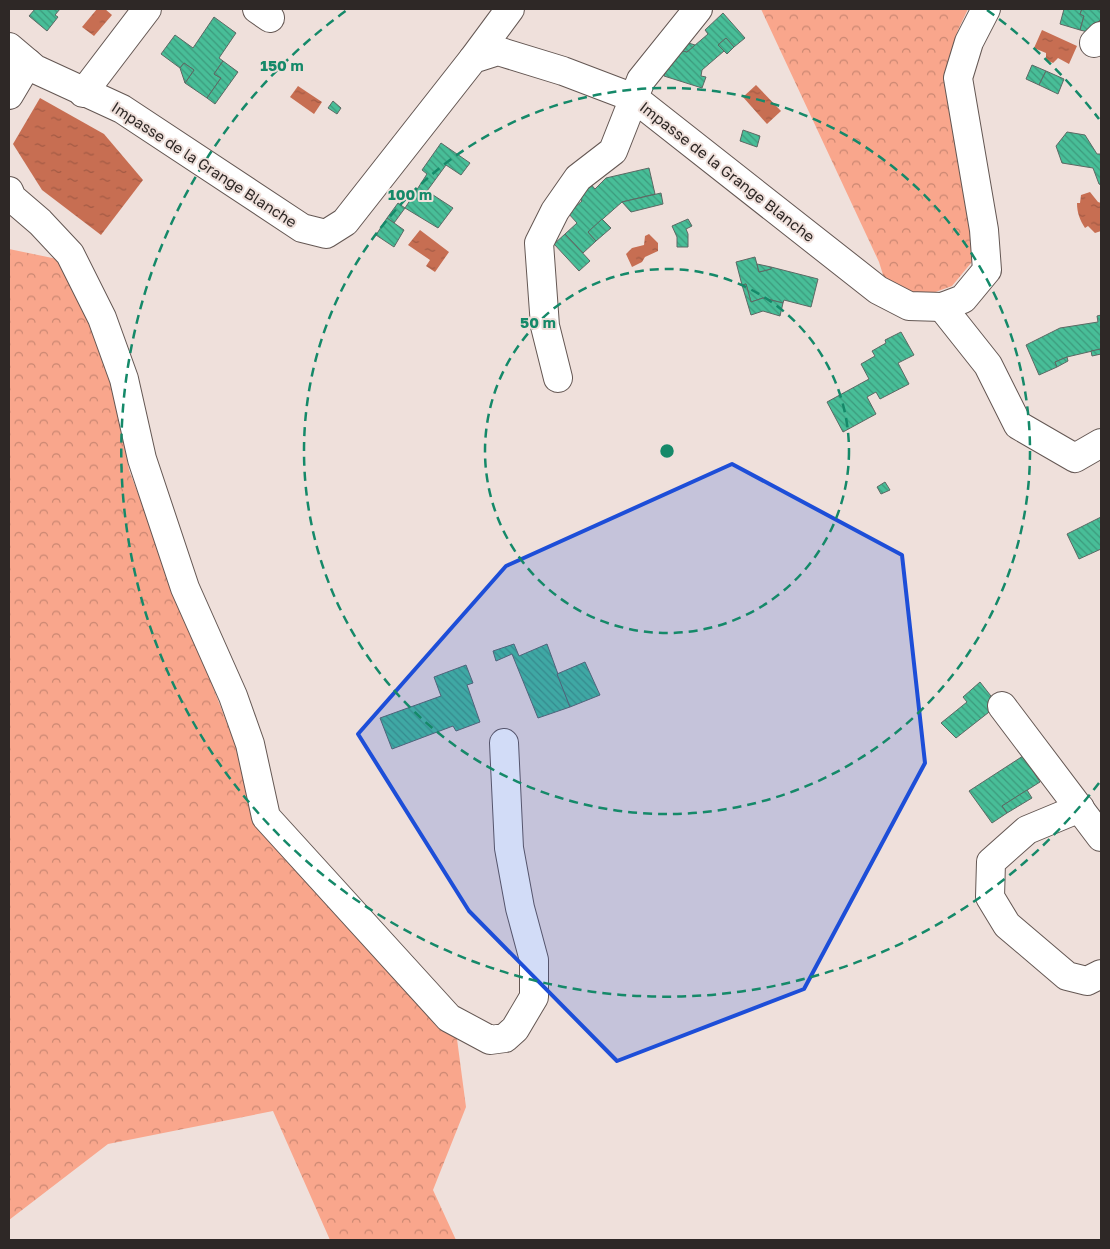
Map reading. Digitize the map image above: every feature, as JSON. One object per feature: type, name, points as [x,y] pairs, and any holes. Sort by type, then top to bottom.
[{"type":"street","points":[[83,93],[147,9]]},
{"type":"street","points":[[472,59],[510,9]]},
{"type":"street","points":[[558,378],[545,326],[539,243],[555,211],[578,178],[613,151],[641,80],[698,9]]},
{"type":"street","name":"Impasse de la Grange Blanche","points":[[18,55],[35,69],[83,93],[122,109],[302,228],[326,234],[345,222],[472,59],[498,51],[563,71],[634,98],[878,290],[909,306],[942,307],[963,298],[987,270],[984,230],[958,78],[969,42],[986,9]]},
{"type":"street","points":[[9,95],[18,55]]},
{"type":"street","points":[[9,191],[12,198],[40,222],[70,254],[102,318],[124,379],[142,459],[185,588],[233,696],[250,744],[266,817],[449,1018],[490,1040],[505,1038],[515,1029],[534,997],[534,960],[520,908],[508,848],[504,743]]},
{"type":"street","points":[[942,307],[988,365],[1018,425],[1075,458],[1101,442]]},
{"type":"street","points":[[1002,706],[1101,837]]},
{"type":"street","points":[[1080,808],[1027,830],[991,862],[990,897],[1006,925],[1067,976],[1087,981],[1101,974]]},
{"type":"highlighted area","points":[[732,464],[902,555],[925,763],[804,989],[617,1061],[469,911],[358,734],[506,566]]},
{"type":"green space","points":[[761,9],[968,9],[958,30],[947,65],[973,217],[976,257],[952,286],[930,294],[898,293],[884,278],[879,262]]},
{"type":"green space","points":[[9,249],[62,260],[92,323],[113,385],[129,470],[237,749],[258,820],[457,1039],[466,1107],[433,1190],[456,1240],[330,1240],[273,1111],[108,1144],[9,1220]]},
{"type":"water","points":[[97,9],[105,9],[112,15],[94,36],[82,27]]},
{"type":"water","points":[[1042,30],[1077,46],[1069,64],[1058,58],[1053,63],[1046,60],[1046,53],[1034,48]]},
{"type":"water","points":[[756,85],[781,111],[767,124],[743,97]]},
{"type":"water","points":[[298,86],[322,102],[314,114],[290,97]]},
{"type":"water","points":[[40,98],[104,134],[143,180],[101,235],[42,190],[13,144]]},
{"type":"water","points":[[1090,192],[1101,203],[1101,231],[1095,233],[1088,226],[1085,228],[1080,219],[1077,203],[1080,203],[1081,195]]},
{"type":"water","points":[[420,230],[449,252],[435,272],[426,266],[430,260],[408,245]]},
{"type":"water","points":[[649,234],[658,243],[658,251],[645,257],[642,262],[632,267],[626,254],[632,248],[644,245],[645,236]]},
{"type":"building","points":[[35,9],[60,9],[55,15],[58,17],[47,31],[29,16]]},
{"type":"building","points":[[1064,9],[1082,9],[1080,14],[1084,16],[1080,30],[1060,24]]},
{"type":"building","points":[[1082,9],[1101,9],[1101,19],[1088,32],[1080,30],[1084,16],[1080,14]]},
{"type":"building","points":[[723,13],[745,38],[734,47],[726,38],[718,45],[724,51],[702,70],[701,76],[706,77],[702,88],[664,76],[672,48],[687,52],[708,34],[705,30]]},
{"type":"building","points":[[214,17],[236,33],[219,58],[223,61],[214,74],[221,78],[207,98],[185,83],[194,70],[184,63],[180,68],[161,54],[175,35],[193,48]]},
{"type":"building","points":[[726,38],[734,47],[727,54],[718,45]]},
{"type":"building","points":[[679,40],[695,45],[687,52],[676,49]]},
{"type":"building","points":[[223,61],[238,72],[215,104],[207,98],[221,78],[214,74]]},
{"type":"building","points":[[184,63],[194,70],[185,83],[180,68]]},
{"type":"building","points":[[1032,65],[1046,71],[1039,85],[1026,79]]},
{"type":"building","points":[[1046,71],[1064,79],[1058,94],[1039,85]]},
{"type":"building","points":[[333,101],[341,108],[337,114],[328,108]]},
{"type":"building","points":[[743,130],[760,136],[757,147],[740,141]]},
{"type":"building","points":[[1067,132],[1085,135],[1097,154],[1101,154],[1101,185],[1093,168],[1062,163],[1056,146]]},
{"type":"building","points":[[441,143],[470,163],[461,175],[446,165],[427,191],[453,208],[438,228],[405,208],[427,174],[422,170]]},
{"type":"building","points":[[649,168],[655,194],[622,202],[588,232],[596,241],[583,253],[565,234],[577,223],[568,213],[582,201],[575,193],[588,181],[595,189],[606,178]]},
{"type":"building","points":[[661,193],[663,204],[631,212],[622,202]]},
{"type":"building","points":[[398,203],[405,208],[394,223],[387,218]]},
{"type":"building","points":[[387,218],[404,230],[394,247],[376,235]]},
{"type":"building","points":[[602,219],[611,228],[596,241],[588,232]]},
{"type":"building","points":[[688,219],[692,226],[686,229],[688,247],[677,247],[677,237],[672,226]]},
{"type":"building","points":[[565,234],[590,261],[579,271],[554,244]]},
{"type":"building","points":[[755,257],[759,272],[771,269],[771,267],[818,279],[811,307],[784,300],[783,303],[763,298],[751,302],[746,284],[742,285],[736,262]]},
{"type":"building","points":[[757,264],[771,267],[771,269],[759,272]]},
{"type":"building","points":[[746,284],[751,302],[763,298],[783,303],[780,316],[763,311],[751,315],[742,285]]},
{"type":"building","points":[[1101,315],[1101,349],[1067,357],[1055,362],[1057,367],[1039,375],[1026,345],[1060,328],[1098,322],[1097,316]]},
{"type":"building","points":[[901,332],[914,355],[898,363],[909,384],[880,399],[876,392],[867,397],[876,414],[843,432],[827,402],[869,379],[861,364],[875,356],[872,351],[886,343],[885,340]]},
{"type":"building","points":[[1101,349],[1101,354],[1092,356],[1091,351]]},
{"type":"building","points":[[1067,357],[1068,361],[1057,367],[1055,362]]},
{"type":"building","points":[[885,482],[890,490],[881,494],[877,487]]},
{"type":"building","points":[[1101,517],[1101,549],[1079,559],[1067,534]]},
{"type":"building","points":[[514,644],[519,656],[547,644],[570,707],[538,718],[512,654],[496,661],[493,651]]},
{"type":"building","points":[[585,662],[600,695],[570,707],[557,674]]},
{"type":"building","points":[[466,665],[473,683],[467,685],[480,722],[456,731],[453,726],[392,749],[380,718],[441,696],[434,677]]},
{"type":"building","points":[[980,682],[998,705],[956,738],[941,723],[967,702],[963,697]]},
{"type":"building","points":[[1023,756],[1040,782],[1002,806],[1007,813],[992,823],[969,791]]},
{"type":"building","points":[[1027,790],[1032,798],[1007,813],[1002,806]]}]
